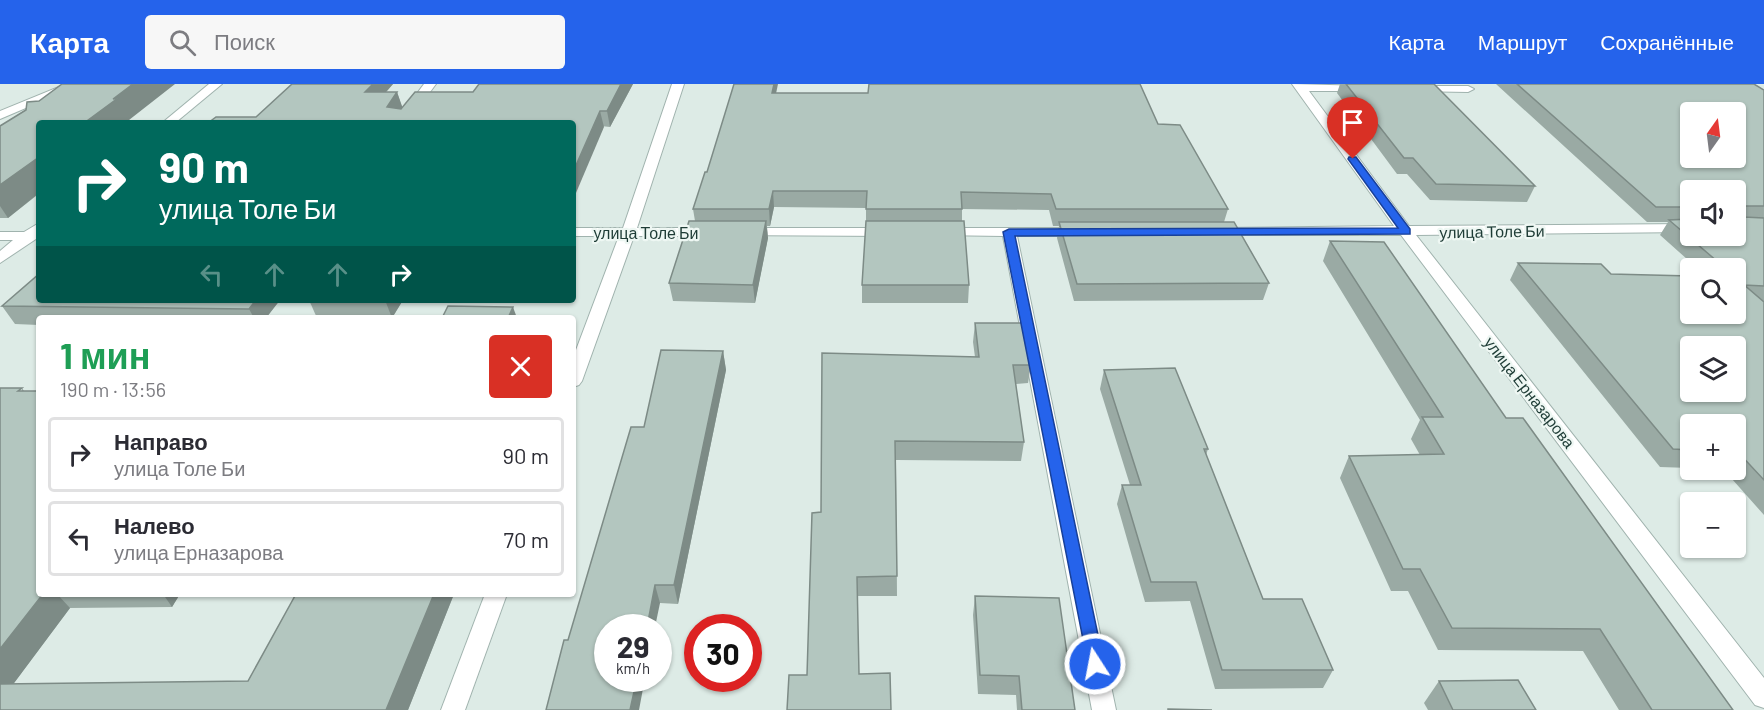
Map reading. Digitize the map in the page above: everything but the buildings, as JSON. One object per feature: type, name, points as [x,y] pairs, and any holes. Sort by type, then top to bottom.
[{"type":"street","points":[[172,120],[216,84]]},
{"type":"street","points":[[403,120],[430,84]]},
{"type":"street","points":[[576,373],[678,84]]},
{"type":"street","points":[[1300,86],[1373,88]]},
{"type":"street","name":"улица Ерназарова","points":[[1300,86],[1406,231],[1764,697]]},
{"type":"street","points":[[1397,89],[1468,89]]},
{"type":"street","points":[[0,115],[80,90]]},
{"type":"street","name":"улица Толе Би","points":[[1208,232],[1680,228]]},
{"type":"street","name":"улица Толе Би","points":[[576,232],[902,232]]},
{"type":"street","points":[[925,232],[1091,232]]},
{"type":"street","points":[[1009,232],[1104,710]]},
{"type":"street","points":[[0,236],[35,233]]},
{"type":"street","points":[[0,258],[35,233]]},
{"type":"street","points":[[453,710],[494,597]]},
{"type":"route","points":[[1095,664],[1009,232],[1406,231],[1353,159]]}]
